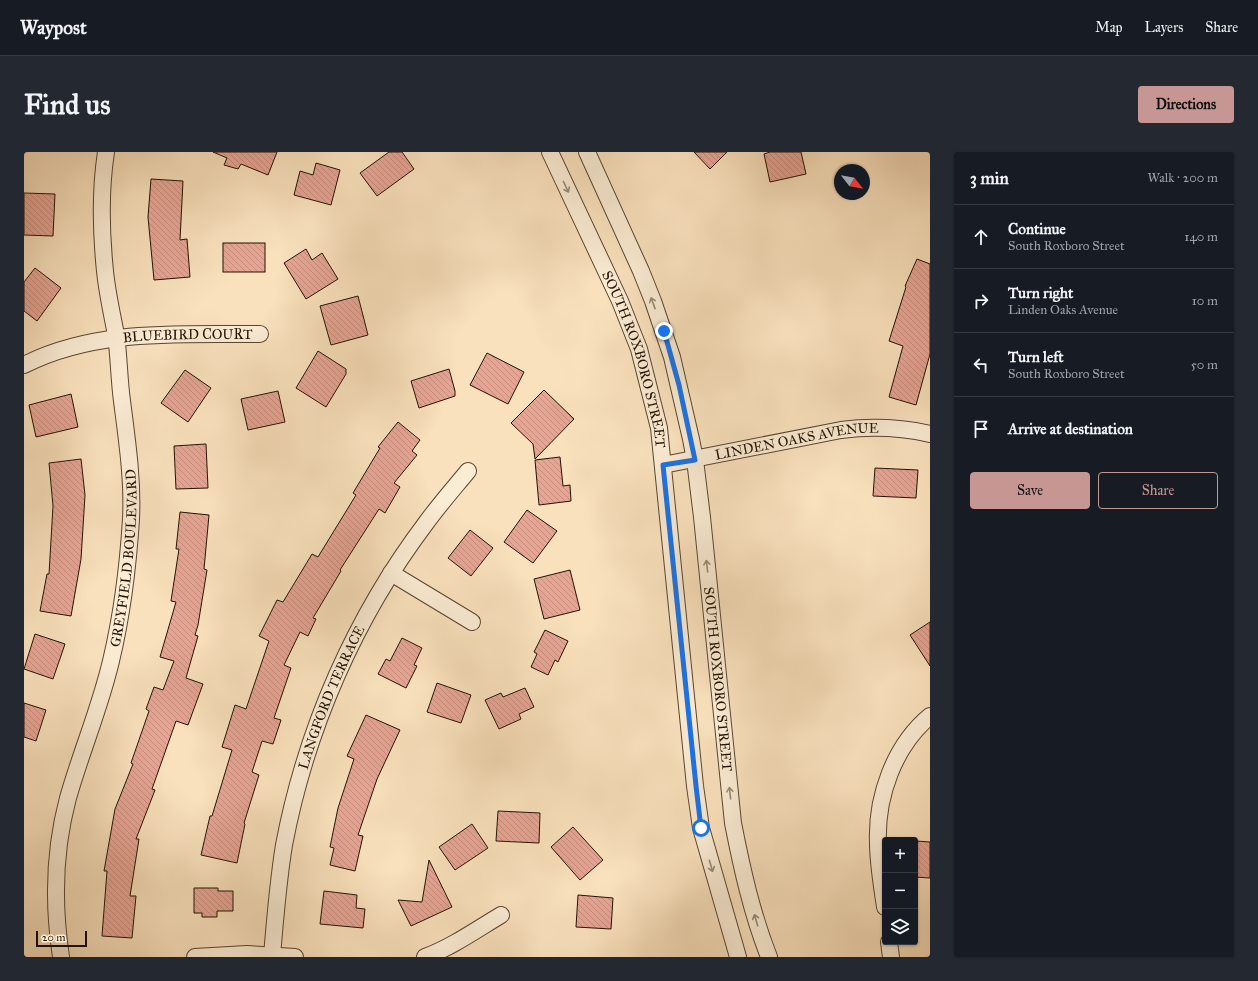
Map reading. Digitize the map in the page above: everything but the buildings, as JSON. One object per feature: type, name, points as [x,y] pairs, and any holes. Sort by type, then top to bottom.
[{"type":"street","name":"GREYFIELD BOULEVARD","points":[[61,957],[57,929],[55,887],[58,850],[68,800],[110,663],[121,610],[127,566],[131,517],[127,439],[116,338],[105,272],[102,235],[102,195],[106,152]]},
{"type":"street","name":"SOUTH ROXBORO STREET","points":[[550,152],[620,301],[639,349],[659,428],[701,828],[738,957]]},
{"type":"street","name":"SOUTH ROXBORO STREET","points":[[587,152],[641,271],[672,357],[679,385],[695,460],[733,823],[742,870],[761,936],[769,957]]},
{"type":"street","name":"BLUEBIRD COURT","points":[[24,365],[40,357],[76,345],[116,338],[260,334]]},
{"type":"street","name":"LINDEN OAKS AVENUE","points":[[663,465],[695,460],[841,430],[865,427],[894,428],[930,434]]},
{"type":"street","name":"LANGFORD TERRACE","points":[[272,956],[277,893],[284,845],[294,798],[308,751],[342,661],[364,618],[391,573],[426,522],[468,471]]},
{"type":"street","points":[[391,573],[472,622]]},
{"type":"street","points":[[882,879],[878,842],[878,817],[884,792],[892,768],[906,743],[930,716]]},
{"type":"street","points":[[425,957],[460,941],[501,915]]},
{"type":"street","points":[[889,945],[891,957]]},
{"type":"street","points":[[194,957],[247,954],[295,957]]},
{"type":"route","points":[[664,331],[679,385],[695,460],[663,465],[701,828]]}]
